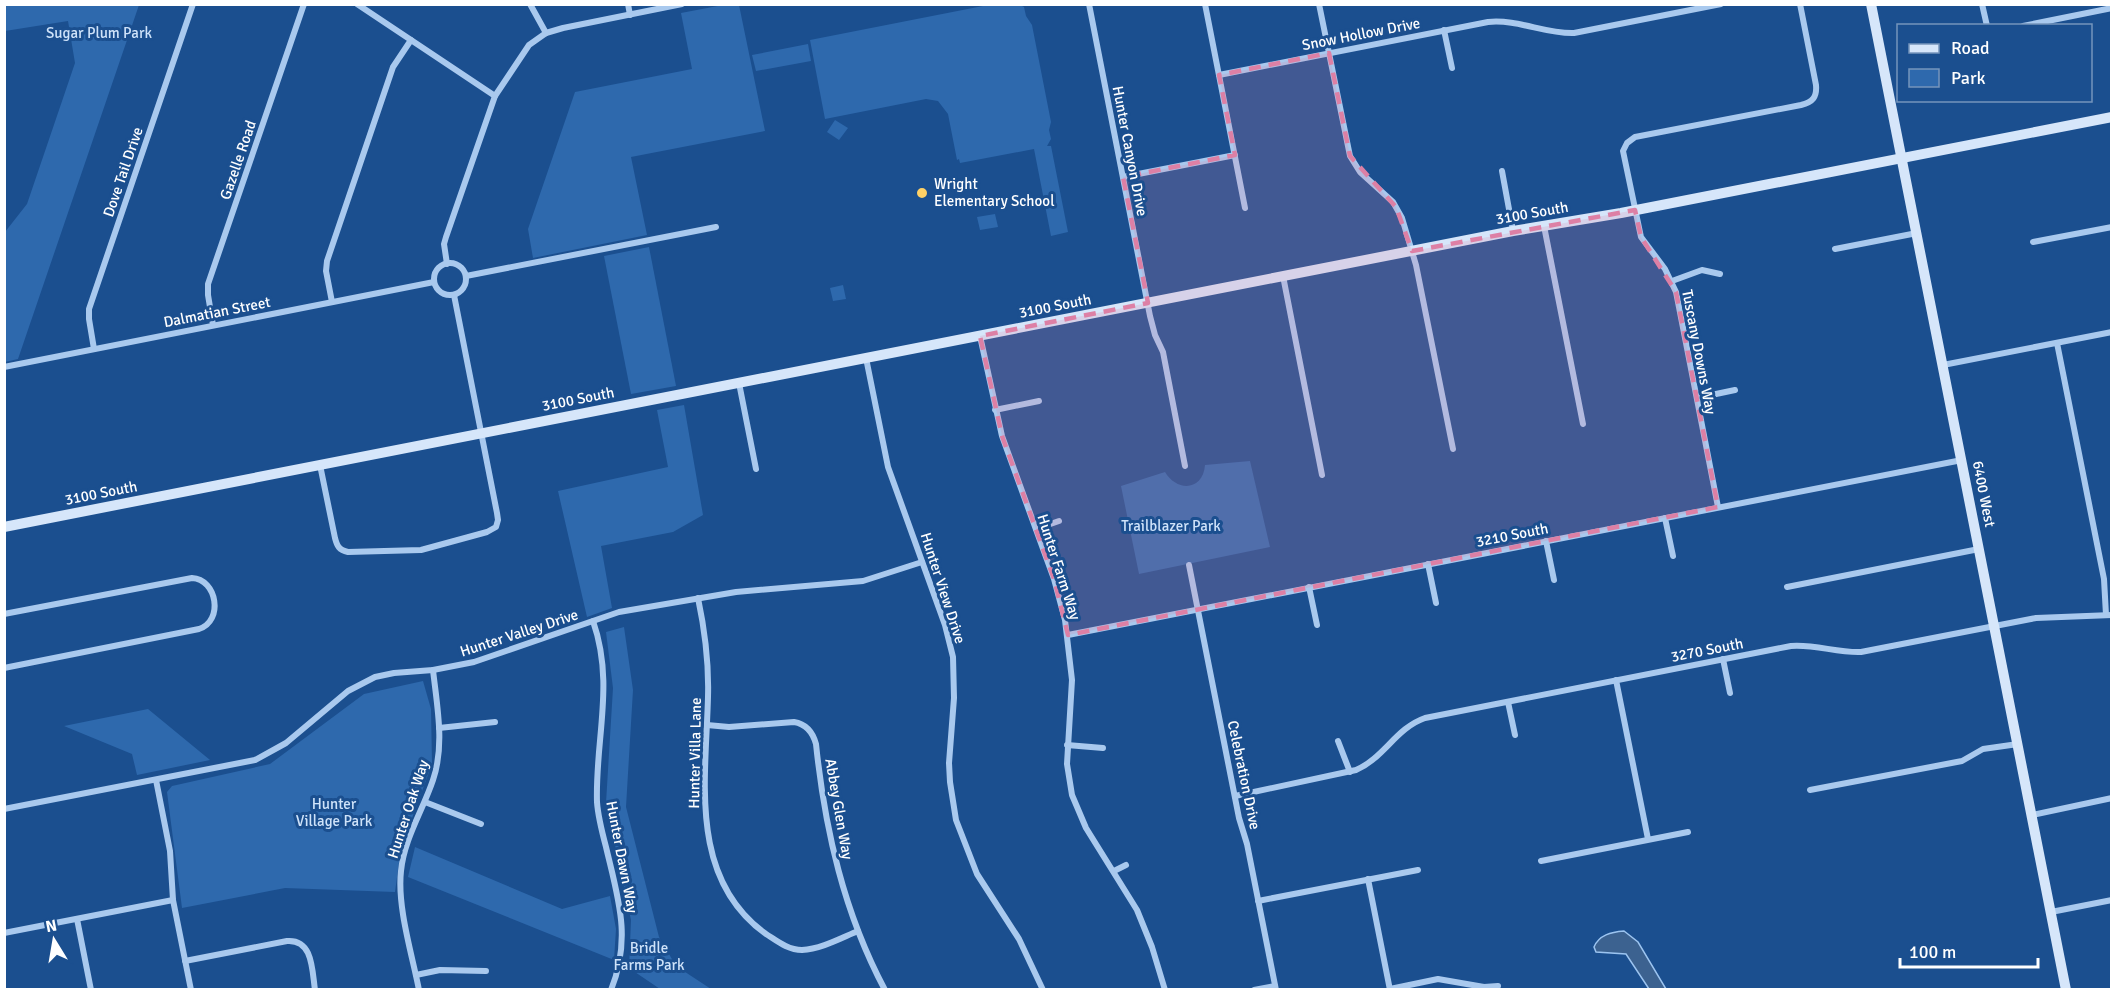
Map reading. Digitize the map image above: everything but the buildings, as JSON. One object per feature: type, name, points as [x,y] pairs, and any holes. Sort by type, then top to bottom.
[{"type":"main road","name":"6400 West","points":[[1871,4],[2066,990]]},
{"type":"main road","name":"3100 South","points":[[4,527],[1513,231],[1635,210],[2112,117]]},
{"type":"street","name":"Dove Tail Drive","points":[[94,349],[89,309],[193,4]]},
{"type":"street","name":"Gazelle Road","points":[[213,326],[207,291],[208,284],[304,4]]},
{"type":"street","points":[[357,4],[495,96]]},
{"type":"street","points":[[530,4],[546,33]]},
{"type":"street","points":[[628,4],[630,15]]},
{"type":"street","points":[[447,264],[446,237],[495,96],[526,49],[546,33],[563,28],[682,4]]},
{"type":"street","name":"Hunter Canyon Drive","points":[[1089,4],[1148,303],[1155,335],[1163,352],[1185,466]]},
{"type":"street","points":[[1205,4],[1245,208]]},
{"type":"street","points":[[1319,4],[1350,156],[1360,172],[1396,207],[1402,218],[1412,251],[1453,449]]},
{"type":"street","points":[[1676,4],[1678,13]]},
{"type":"street","name":"Snow Hollow Drive","points":[[1219,75],[1444,30],[1501,21],[1574,33],[1721,4]]},
{"type":"street","name":"Tuscany Downs Way","points":[[1718,507],[1677,298],[1672,281],[1641,237],[1624,158],[1625,146],[1635,137],[1801,105],[1814,99],[1816,85],[1800,4]]},
{"type":"street","points":[[1982,4],[1987,24]]},
{"type":"street","points":[[2033,24],[2112,8]]},
{"type":"street","points":[[1444,30],[1452,68]]},
{"type":"street","points":[[332,302],[326,263],[393,67],[411,40]]},
{"type":"street","points":[[1123,177],[1235,155]]},
{"type":"street","points":[[1502,171],[1513,231]]},
{"type":"street","points":[[1544,226],[1583,424]]},
{"type":"street","points":[[466,276],[716,227]]},
{"type":"street","points":[[2033,242],[2112,227]]},
{"type":"street","points":[[1835,249],[1917,233]]},
{"type":"street","points":[[447,264],[461,268],[466,276],[465,286],[454,295],[443,294],[435,282],[436,272],[447,264]]},
{"type":"street","points":[[1672,281],[1698,271],[1706,270],[1720,274]]},
{"type":"street","points":[[1283,276],[1322,475]]},
{"type":"street","name":"Dalmatian Street","points":[[4,367],[435,282]]},
{"type":"street","points":[[320,465],[335,538],[339,548],[345,551],[421,550],[487,532],[496,527],[497,513],[454,295]]},
{"type":"street","points":[[1943,365],[2112,332]]},
{"type":"street","name":"Hunter Farm Way","points":[[980,336],[995,410],[1005,445],[1058,592],[1068,635],[1072,696],[1067,745],[1068,775],[1077,812],[1146,930],[1165,990]]},
{"type":"street","points":[[2057,342],[2104,579],[2109,615]]},
{"type":"street","name":"Hunter View Drive","points":[[866,358],[885,455],[945,625],[953,657],[954,698],[949,763],[956,819],[977,874],[1024,948],[1043,990]]},
{"type":"street","points":[[739,383],[756,469]]},
{"type":"street","points":[[1697,398],[1735,390]]},
{"type":"street","points":[[995,410],[1039,401]]},
{"type":"street","name":"3210 South","points":[[1068,635],[1962,460]]},
{"type":"street","points":[[1665,518],[1673,556]]},
{"type":"street","points":[[1036,529],[1059,521]]},
{"type":"street","points":[[1546,541],[1554,580]]},
{"type":"street","points":[[1786,586],[1979,549]]},
{"type":"street","name":"Hunter Valley Drive","points":[[4,809],[244,762],[266,755],[286,743],[348,692],[366,681],[394,673],[433,670],[474,662],[623,611],[745,591],[863,581],[922,562]]},
{"type":"street","points":[[1428,564],[1436,603]]},
{"type":"street","name":"Celebration Drive","points":[[1189,565],[1239,818],[1247,843],[1276,988]]},
{"type":"street","points":[[4,614],[189,578],[199,578],[207,583],[214,609],[213,619],[205,627],[199,629],[4,668]]},
{"type":"street","points":[[1309,587],[1317,625]]},
{"type":"street","name":"Hunter Villa Lane","points":[[698,598],[708,661],[704,782],[706,822],[720,876],[739,909],[759,929],[792,949],[804,950],[818,947],[858,931]]},
{"type":"street","name":"3270 South","points":[[1350,772],[1372,761],[1405,728],[1425,718],[1799,645],[1850,652],[1868,651],[2036,618],[2109,615]]},
{"type":"street","name":"Hunter Dawn Way","points":[[593,621],[600,641],[605,678],[598,812],[623,926],[621,956],[611,990]]},
{"type":"street","points":[[1723,659],[1730,693]]},
{"type":"street","name":"Hunter Oak Way","points":[[419,990],[402,903],[400,879],[404,856],[437,765],[439,728],[433,670]]},
{"type":"street","points":[[1616,680],[1648,839]]},
{"type":"street","points":[[1508,702],[1515,735]]},
{"type":"street","points":[[439,728],[495,722]]},
{"type":"street","name":"Abbey Glen Way","points":[[707,725],[729,727],[794,722],[813,734],[834,856],[858,931],[885,990]]},
{"type":"street","points":[[1235,796],[1350,772],[1338,741]]},
{"type":"street","points":[[1810,790],[1962,761],[1983,749],[2018,744]]},
{"type":"street","points":[[1067,745],[1102,748]]},
{"type":"street","points":[[156,780],[170,851],[173,900],[191,990]]},
{"type":"street","points":[[2032,815],[2112,798]]},
{"type":"street","points":[[425,802],[481,824]]},
{"type":"street","points":[[1541,861],[1688,832]]},
{"type":"street","points":[[1114,872],[1126,865]]},
{"type":"street","points":[[1258,901],[1418,870]]},
{"type":"street","points":[[1368,879],[1390,989],[1438,980],[1484,987],[1498,986]]},
{"type":"street","points":[[4,933],[173,900]]},
{"type":"street","points":[[2051,912],[2112,900]]},
{"type":"street","points":[[77,919],[92,990]]},
{"type":"street","points":[[185,961],[287,941],[300,942],[308,954],[315,990]]},
{"type":"street","points":[[416,975],[448,970],[486,971]]},
{"type":"street","points":[[1254,990],[1276,988]]},
{"type":"highlighted area","points":[[1329,53],[1350,156],[1396,207],[1412,251],[1635,210],[1641,237],[1676,292],[1718,507],[1068,635],[1054,579],[1002,436],[980,336],[1148,303],[1123,177],[1235,155],[1219,75]]},
{"type":"green space","name":"Sugar Plum Park","points":[[5,4],[139,5],[18,359],[5,362],[5,232],[27,204],[75,63],[68,21],[5,31]]},
{"type":"green space","points":[[723,5],[739,5],[765,131],[631,157],[647,235],[533,258],[528,229],[575,92],[692,69],[681,13]]},
{"type":"green space","points":[[988,5],[1020,5],[1024,7],[1026,16],[1032,25],[1051,122],[1049,130],[1051,139],[1047,146],[1051,146],[1068,232],[1051,236],[1034,149],[960,163],[959,159],[957,160],[948,114],[938,101],[926,99],[825,119],[810,40]]},
{"type":"green space","points":[[808,44],[811,61],[756,71],[752,55]]},
{"type":"green space","points":[[835,120],[848,128],[839,140],[827,132]]},
{"type":"green space","points":[[995,214],[998,227],[980,230],[977,217]]},
{"type":"green space","points":[[649,247],[676,386],[631,394],[604,256]]},
{"type":"green space","points":[[843,285],[846,299],[833,301],[830,288]]},
{"type":"green space","points":[[684,405],[703,515],[673,532],[601,546],[612,608],[587,617],[558,491],[668,467],[657,410]]},
{"type":"green space","name":"Trailblazer Park","points":[[1250,461],[1270,547],[1139,574],[1121,486],[1165,472],[1176,483],[1189,486],[1200,480],[1205,465]]},
{"type":"green space","name":"Bridle Farms Park","points":[[624,627],[633,690],[626,807],[659,937],[676,966],[711,989],[660,989],[629,968],[631,920],[606,803],[613,688],[606,632]]},
{"type":"green space","name":"Hunter Village Park","points":[[423,681],[431,709],[432,764],[401,848],[395,892],[285,888],[182,908],[167,792],[172,786],[270,764],[364,694]]},
{"type":"green space","points":[[148,709],[210,760],[137,775],[132,754],[64,726]]},
{"type":"green space","points":[[415,847],[562,909],[610,896],[616,929],[614,960],[408,877]]},
{"type":"shaded area","points":[[1624,931],[1638,942],[1666,989],[1649,989],[1626,954],[1596,952],[1594,947],[1602,937]]},
{"type":"place","name":"Wright Elementary School","points":[[922,193]]}]
